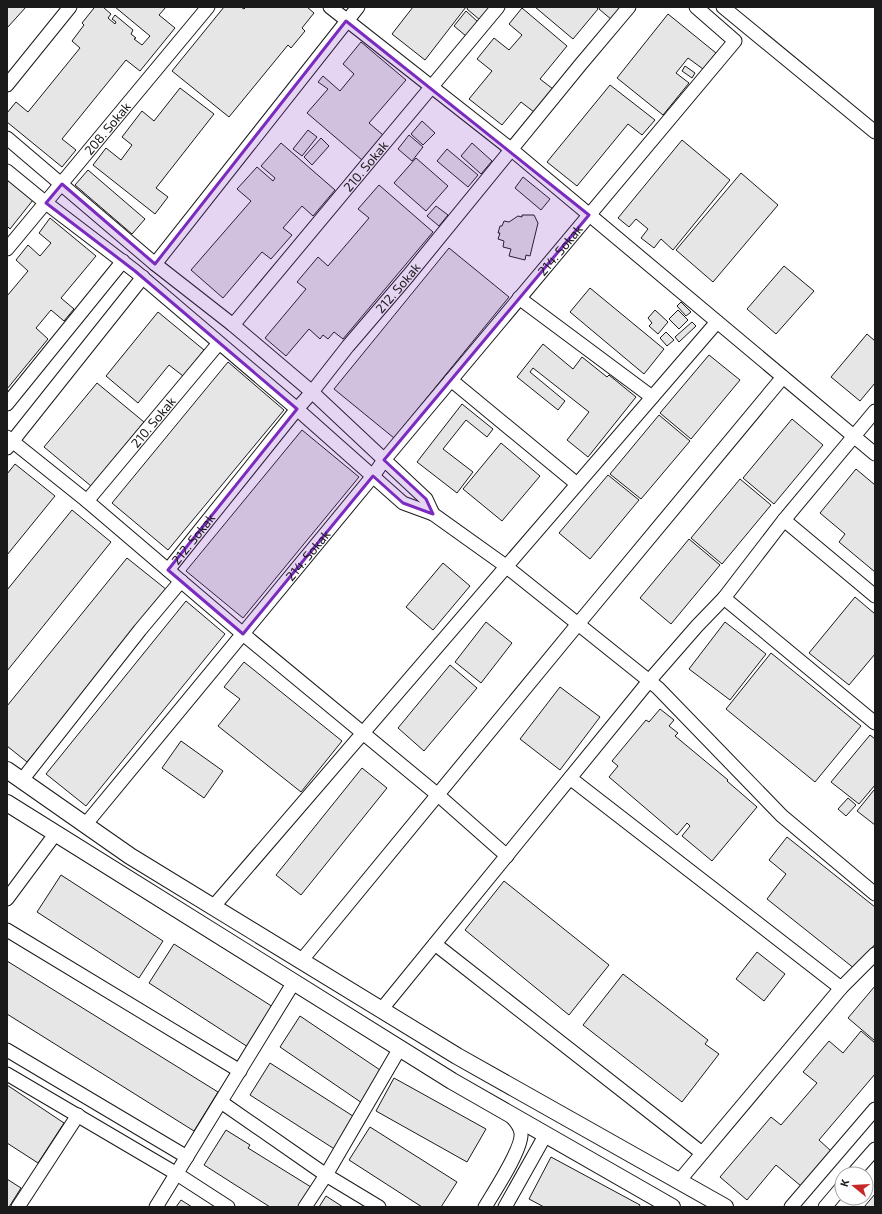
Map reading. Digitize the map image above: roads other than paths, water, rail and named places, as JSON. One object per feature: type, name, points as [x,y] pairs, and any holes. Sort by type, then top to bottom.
[{"type":"main road","points":[[7,770],[130,856],[212,907],[457,1056],[725,1207]]},
{"type":"main road","points":[[7,803],[452,1081],[546,1134],[652,1202],[672,1207]]},
{"type":"street","points":[[7,85],[70,7]]},
{"type":"street","name":"208. Sokak","points":[[7,250],[208,7]]},
{"type":"street","points":[[330,7],[512,150],[875,454]]},
{"type":"street","points":[[155,264],[358,7]]},
{"type":"street","name":"210. Sokak","points":[[233,325],[498,7]]},
{"type":"street","name":"212. Sokak","points":[[168,570],[297,408],[312,392],[348,346],[408,276],[586,58],[630,7]]},
{"type":"street","name":"214. Sokak","points":[[85,825],[373,476],[384,460],[735,40],[696,7]]},
{"type":"street","points":[[723,7],[875,132]]},
{"type":"street","points":[[7,138],[155,264],[233,325],[312,392],[426,499],[433,514]]},
{"type":"street","points":[[7,171],[46,203],[143,277],[297,408],[402,503],[433,514],[506,566],[658,688],[782,816],[875,894]]},
{"type":"street","points":[[7,404],[123,261]]},
{"type":"street","points":[[143,277],[9,442],[87,501],[243,634],[438,795],[507,856]]},
{"type":"street","points":[[519,298],[652,397]]},
{"type":"street","points":[[212,907],[717,322]]},
{"type":"street","name":"210. Sokak","points":[[87,501],[220,343]]},
{"type":"street","points":[[301,961],[578,624],[783,378]]},
{"type":"street","points":[[451,380],[577,484]]},
{"type":"street","points":[[382,1010],[649,681],[697,626],[724,598],[784,520],[875,412]]},
{"type":"street","points":[[784,520],[875,596]]},
{"type":"street","points":[[22,780],[140,630],[181,581]]},
{"type":"street","points":[[724,598],[875,723]]},
{"type":"street","points":[[570,778],[841,988]]},
{"type":"street","points":[[7,899],[56,834]]},
{"type":"street","points":[[7,930],[240,1071]]},
{"type":"street","points":[[435,944],[702,1153]]},
{"type":"street","points":[[679,1181],[841,988],[875,954]]},
{"type":"street","points":[[156,1207],[294,982]]},
{"type":"street","points":[[305,1207],[326,1175],[400,1048]]},
{"type":"street","points":[[7,1050],[186,1158]]},
{"type":"street","points":[[7,1074],[177,1174],[228,1207]]},
{"type":"street","points":[[221,1102],[326,1175],[379,1207]]},
{"type":"street","points":[[791,1207],[875,1109]]},
{"type":"street","points":[[486,1207],[516,1151],[521,1136],[519,1125],[509,1113]]},
{"type":"street","points":[[18,1207],[78,1115]]},
{"type":"street","points":[[505,1207],[546,1134]]},
{"type":"street","points":[[861,1166],[875,1149]]},
{"type":"street","points":[[825,1207],[834,1196]]}]
